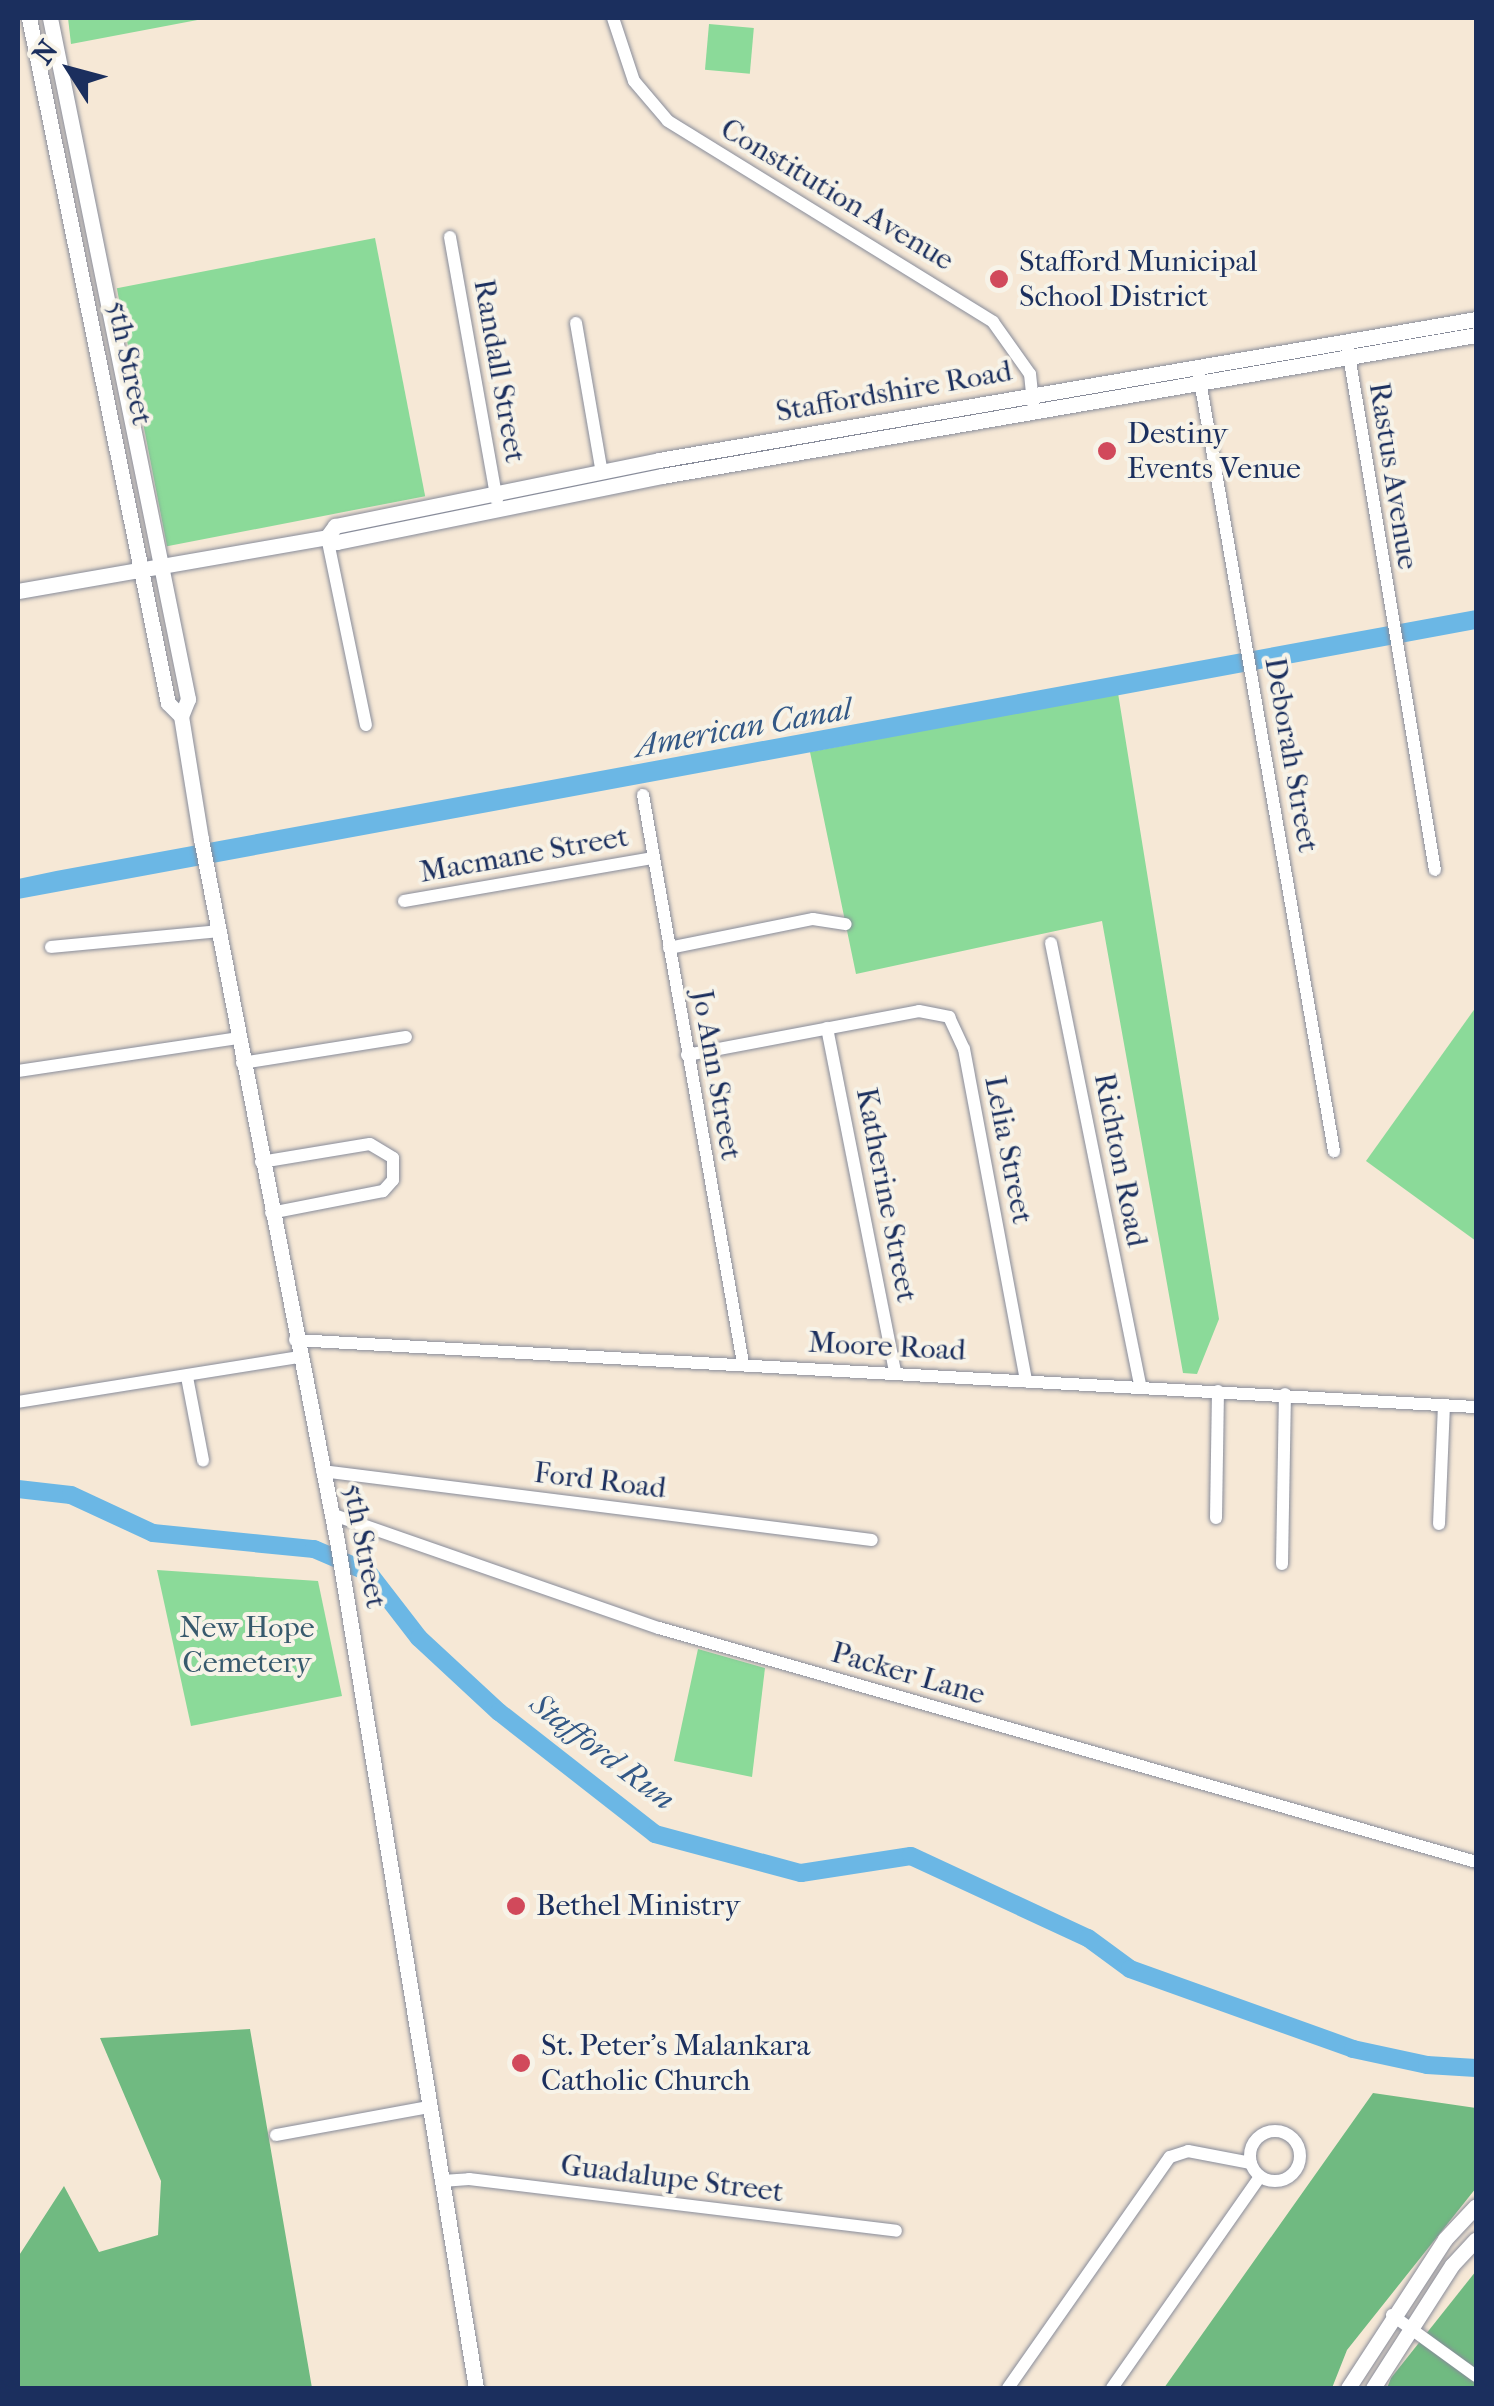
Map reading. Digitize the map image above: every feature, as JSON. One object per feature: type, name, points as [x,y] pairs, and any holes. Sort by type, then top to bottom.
[{"type":"main road","name":"5th Street","points":[[29,18],[144,569],[168,703],[181,716]]},
{"type":"main road","name":"5th Street","points":[[50,18],[188,699],[181,716],[201,839],[294,1340],[337,1541],[476,2388]]},
{"type":"main road","points":[[46,100],[67,94]]},
{"type":"main road","points":[[64,181],[82,170]]},
{"type":"main road","points":[[86,291],[106,286]]},
{"type":"main road","name":"Staffordshire Road","points":[[1348,350],[1476,319]]},
{"type":"main road","name":"Staffordshire Road","points":[[497,505],[602,473],[1348,350],[1476,335]]},
{"type":"main road","points":[[108,395],[127,391]]},
{"type":"main road","name":"Staffordshire Road","points":[[18,591],[327,537],[337,542],[497,505],[1033,404]]},
{"type":"main road","points":[[122,463],[141,459]]},
{"type":"main road","points":[[159,653],[177,644]]},
{"type":"main road","points":[[1348,2388],[1392,2314],[1476,2206]]},
{"type":"main road","points":[[1373,2388],[1410,2326],[1476,2240]]},
{"type":"street","name":"Constitution Avenue","points":[[614,18],[634,80],[668,121],[994,322],[1021,354],[1033,404]]},
{"type":"street","name":"Randall Street","points":[[450,237],[497,505]]},
{"type":"street","points":[[576,323],[602,473]]},
{"type":"street","name":"Rastus Avenue","points":[[1348,350],[1436,870]]},
{"type":"street","name":"Deborah Street","points":[[1199,375],[1334,1151]]},
{"type":"street","points":[[327,537],[366,725]]},
{"type":"street","name":"Jo Ann Street","points":[[643,795],[743,1364]]},
{"type":"street","name":"Macmane Street","points":[[404,901],[653,858]]},
{"type":"street","points":[[669,948],[813,919],[846,924]]},
{"type":"street","points":[[51,947],[219,931]]},
{"type":"street","name":"Richton Road","points":[[1050,943],[1140,1386]]},
{"type":"street","name":"Lelia Street","points":[[687,1055],[931,1010],[958,1028],[1026,1381]]},
{"type":"street","name":"Katherine Street","points":[[828,1028],[895,1371]]},
{"type":"street","points":[[242,1063],[406,1037]]},
{"type":"street","points":[[18,1071],[238,1038]]},
{"type":"street","points":[[261,1162],[370,1144],[393,1158],[393,1180],[383,1191],[271,1213]]},
{"type":"street","name":"Moore Road","points":[[294,1340],[895,1371],[1476,1407]]},
{"type":"street","points":[[18,1402],[298,1358]]},
{"type":"street","points":[[187,1377],[203,1460]]},
{"type":"street","points":[[1216,1518],[1218,1391]]},
{"type":"street","points":[[1282,1564],[1285,1394]]},
{"type":"street","points":[[1439,1524],[1444,1405]]},
{"type":"street","name":"Ford Road","points":[[322,1471],[872,1540]]},
{"type":"street","name":"Packer Lane","points":[[331,1514],[676,1633],[1476,1862]]},
{"type":"street","points":[[276,2135],[430,2107]]},
{"type":"street","points":[[1278,2130],[1299,2145],[1296,2171],[1272,2182],[1260,2177],[1251,2164],[1254,2140],[1264,2132],[1278,2130]]},
{"type":"street","points":[[1008,2388],[1170,2157],[1188,2151],[1251,2164]]},
{"type":"street","points":[[1112,2388],[1260,2177]]},
{"type":"street","name":"Guadalupe Street","points":[[442,2181],[468,2178],[896,2231]]},
{"type":"street","points":[[1392,2314],[1476,2376]]},
{"type":"green space","points":[[68,18],[208,18],[71,44]]},
{"type":"green space","points":[[709,24],[754,28],[750,74],[705,70]]},
{"type":"green space","points":[[375,238],[425,496],[167,546],[117,288]]},
{"type":"green space","points":[[1118,693],[1219,1319],[1197,1374],[1183,1373],[1102,921],[856,974],[810,752]]},
{"type":"green space","points":[[1476,1007],[1476,1241],[1366,1161]]},
{"type":"green space","name":"New Hope Cemetery","points":[[157,1570],[318,1581],[342,1696],[191,1726]]},
{"type":"green space","points":[[698,1649],[765,1668],[752,1777],[674,1761]]},
{"type":"green space","points":[[250,2029],[312,2388],[18,2388],[18,2257],[64,2186],[99,2252],[158,2235],[161,2181],[100,2038]]},
{"type":"green space","points":[[1373,2093],[1476,2108],[1476,2188],[1347,2350],[1332,2388],[1164,2388]]},
{"type":"green space","points":[[1476,2271],[1476,2388],[1387,2388],[1391,2378]]},
{"type":"water","name":"American Canal","points":[[1476,610],[1476,629],[18,899],[18,879],[56,871]]},
{"type":"waterway","name":"Stafford Run","points":[[18,1489],[71,1495],[153,1533],[314,1549],[368,1572],[419,1638],[499,1712],[655,1834],[801,1873],[911,1856],[1088,1938],[1130,1969],[1353,2049],[1427,2065],[1476,2068]]},
{"type":"place","name":"Stafford Municipal School District","points":[[999,279]]},
{"type":"place","name":"Destiny Events Venue","points":[[1107,451]]},
{"type":"place","name":"Bethel Ministry","points":[[516,1906]]},
{"type":"place","name":"St. Peter's Malankara Catholic Church","points":[[521,2063]]}]
